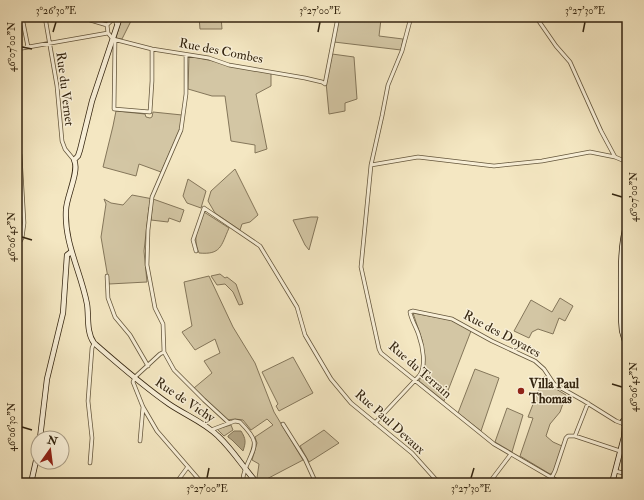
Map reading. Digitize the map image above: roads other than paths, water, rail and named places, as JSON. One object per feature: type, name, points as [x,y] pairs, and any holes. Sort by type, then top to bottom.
[{"type":"street","points":[[22,17],[28,47]]},
{"type":"street","name":"Rue du Vernet","points":[[45,17],[57,86],[62,141],[74,160]]},
{"type":"street","points":[[80,17],[107,25],[112,35],[114,108],[150,114],[152,49]]},
{"type":"street","name":"Rue des Combes","points":[[112,35],[152,49],[209,58],[229,65],[306,78],[325,84],[338,17]]},
{"type":"street","name":"Rue du Terrain","points":[[411,17],[402,51],[388,85],[371,165],[361,267],[381,353],[494,444],[561,483]]},
{"type":"street","points":[[536,17],[556,46],[570,62],[601,131],[616,157]]},
{"type":"street","points":[[107,25],[115,18]]},
{"type":"street","points":[[90,463],[92,438],[88,401],[92,348],[94,343],[89,332],[87,306],[84,292],[68,242],[66,213],[67,202],[76,167],[74,160],[78,156],[80,150],[112,35],[115,18]]},
{"type":"street","points":[[17,49],[49,43],[112,35]]},
{"type":"street","points":[[186,55],[186,94],[181,130],[152,197],[148,230],[147,265],[155,308],[163,324],[164,352],[174,370],[229,423]]},
{"type":"street","points":[[17,139],[20,155],[24,223],[22,238],[18,246]]},
{"type":"street","points":[[371,165],[425,157],[494,166],[542,161],[590,152],[616,157],[627,162]]},
{"type":"street","name":"Rue Paul Devaux","points":[[196,251],[193,240],[204,208],[255,242],[264,250],[297,306],[305,335],[328,374],[351,403],[412,453],[439,483]]},
{"type":"street","points":[[627,223],[622,245],[621,319],[622,331],[627,348]]},
{"type":"street","points":[[41,430],[47,379],[63,313],[66,260],[67,255],[72,252]]},
{"type":"street","points":[[66,260],[73,257]]},
{"type":"street","points":[[106,276],[108,298],[115,317],[134,340],[148,366]]},
{"type":"street","name":"Rue des Doyates","points":[[415,381],[423,370],[423,363],[419,335],[410,312],[452,319],[492,341],[535,360],[544,369],[554,384],[614,420],[626,422]]},
{"type":"street","name":"Rue de Vichy","points":[[94,343],[134,378],[170,404],[211,430],[231,450],[257,483]]},
{"type":"street","points":[[164,352],[134,378],[133,382],[143,407],[157,431],[187,468],[202,483]]},
{"type":"street","points":[[375,423],[415,381]]},
{"type":"street","points":[[575,436],[588,404]]},
{"type":"street","points":[[140,441],[140,425],[143,407]]},
{"type":"street","points":[[211,430],[235,421],[240,422],[254,439],[254,449],[242,478],[243,483]]},
{"type":"street","points":[[612,483],[624,437],[626,422]]},
{"type":"street","points":[[284,424],[305,459],[316,483]]},
{"type":"street","points":[[552,478],[568,436],[575,436],[621,449],[627,448]]},
{"type":"street","points":[[489,483],[511,454]]},
{"type":"street","points":[[176,483],[187,468]]},
{"type":"street","points":[[31,483],[34,470]]},
{"type":"street","points":[[615,471],[627,474]]},
{"type":"place","name":"Villa Paul Thomas","points":[[521,391]]}]
